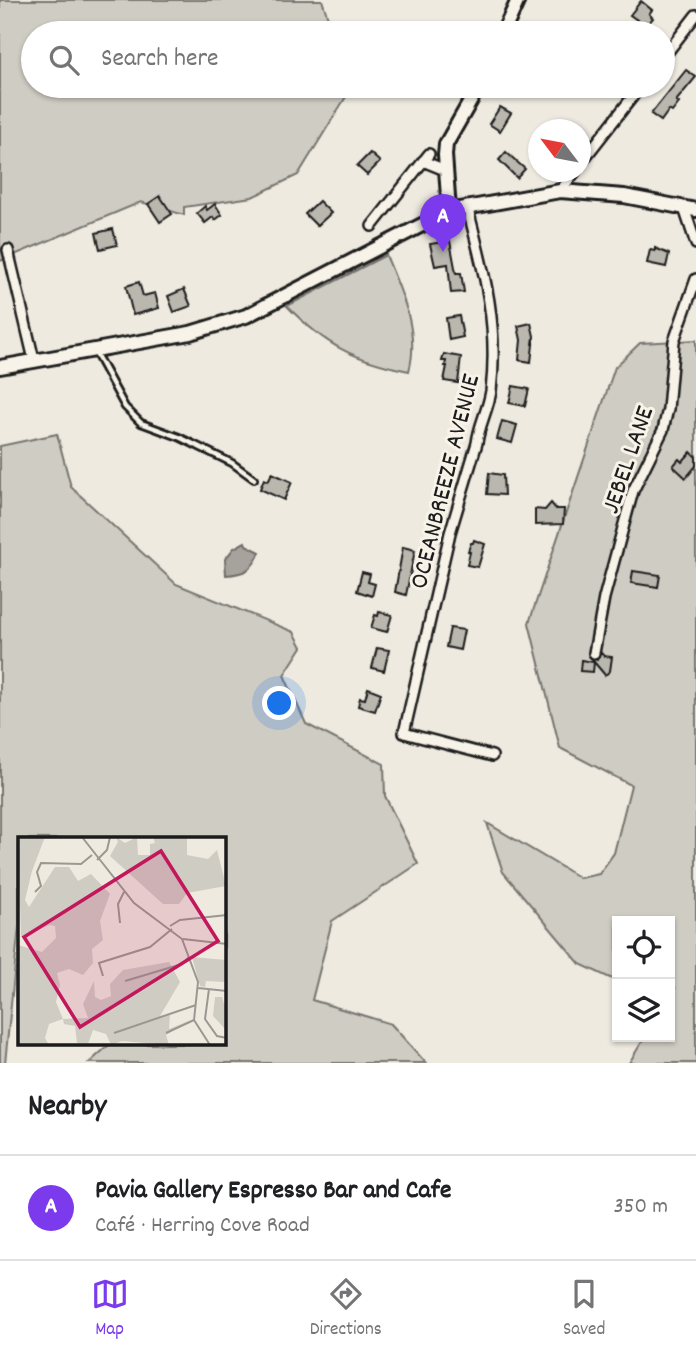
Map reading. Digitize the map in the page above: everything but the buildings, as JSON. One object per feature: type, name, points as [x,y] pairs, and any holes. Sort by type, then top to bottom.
[{"type":"main road","points":[[508,21],[518,0]]},
{"type":"main road","points":[[449,211],[444,155],[449,135],[472,98]]},
{"type":"main road","points":[[0,367],[190,334],[246,316],[449,211],[467,206],[560,191],[624,196],[690,209]]},
{"type":"street","points":[[675,42],[696,15]]},
{"type":"street","points":[[591,150],[632,98]]},
{"type":"street","points":[[372,226],[426,158],[445,170]]},
{"type":"street","points":[[560,191],[567,182]]},
{"type":"street","name":"OCEANBREEZE AVENUE","points":[[467,206],[492,313],[494,341],[490,395],[450,533],[404,733],[492,756]]},
{"type":"street","points":[[690,209],[696,244]]},
{"type":"street","points":[[8,250],[34,360]]},
{"type":"street","name":"JEBEL LANE","points":[[594,653],[605,593],[633,491],[663,430],[668,409],[674,341],[696,279]]},
{"type":"lane","points":[[94,350],[125,407],[141,423],[179,437],[232,463],[254,479]]},
{"type":"shaded area","points":[[0,0],[322,0],[329,21],[21,21],[21,98],[345,98],[298,175],[252,197],[184,207],[184,215],[141,202],[0,261]]},
{"type":"shaded area","points":[[386,255],[411,326],[412,356],[409,371],[372,362],[342,349],[315,331],[287,306]]},
{"type":"shaded area","points":[[696,340],[696,1063],[629,1063],[642,1042],[675,1042],[675,916],[612,916],[612,978],[580,964],[503,872],[487,823],[580,878],[599,874],[614,853],[631,785],[560,748],[529,623],[615,367],[640,343]]},
{"type":"shaded area","points":[[57,434],[71,487],[176,584],[294,632],[302,647],[284,675],[306,724],[384,764],[385,796],[418,864],[332,921],[312,1000],[391,1024],[426,1063],[89,1063],[108,1046],[226,1046],[226,837],[18,837],[18,936],[5,1063],[0,1063],[0,446]]},
{"type":"shaded area","points":[[245,542],[260,552],[257,558],[247,570],[226,575],[225,559],[234,548]]},
{"type":"place","name":"Pavia Gallery Espresso Bar and Cafe","points":[[443,252]]}]
